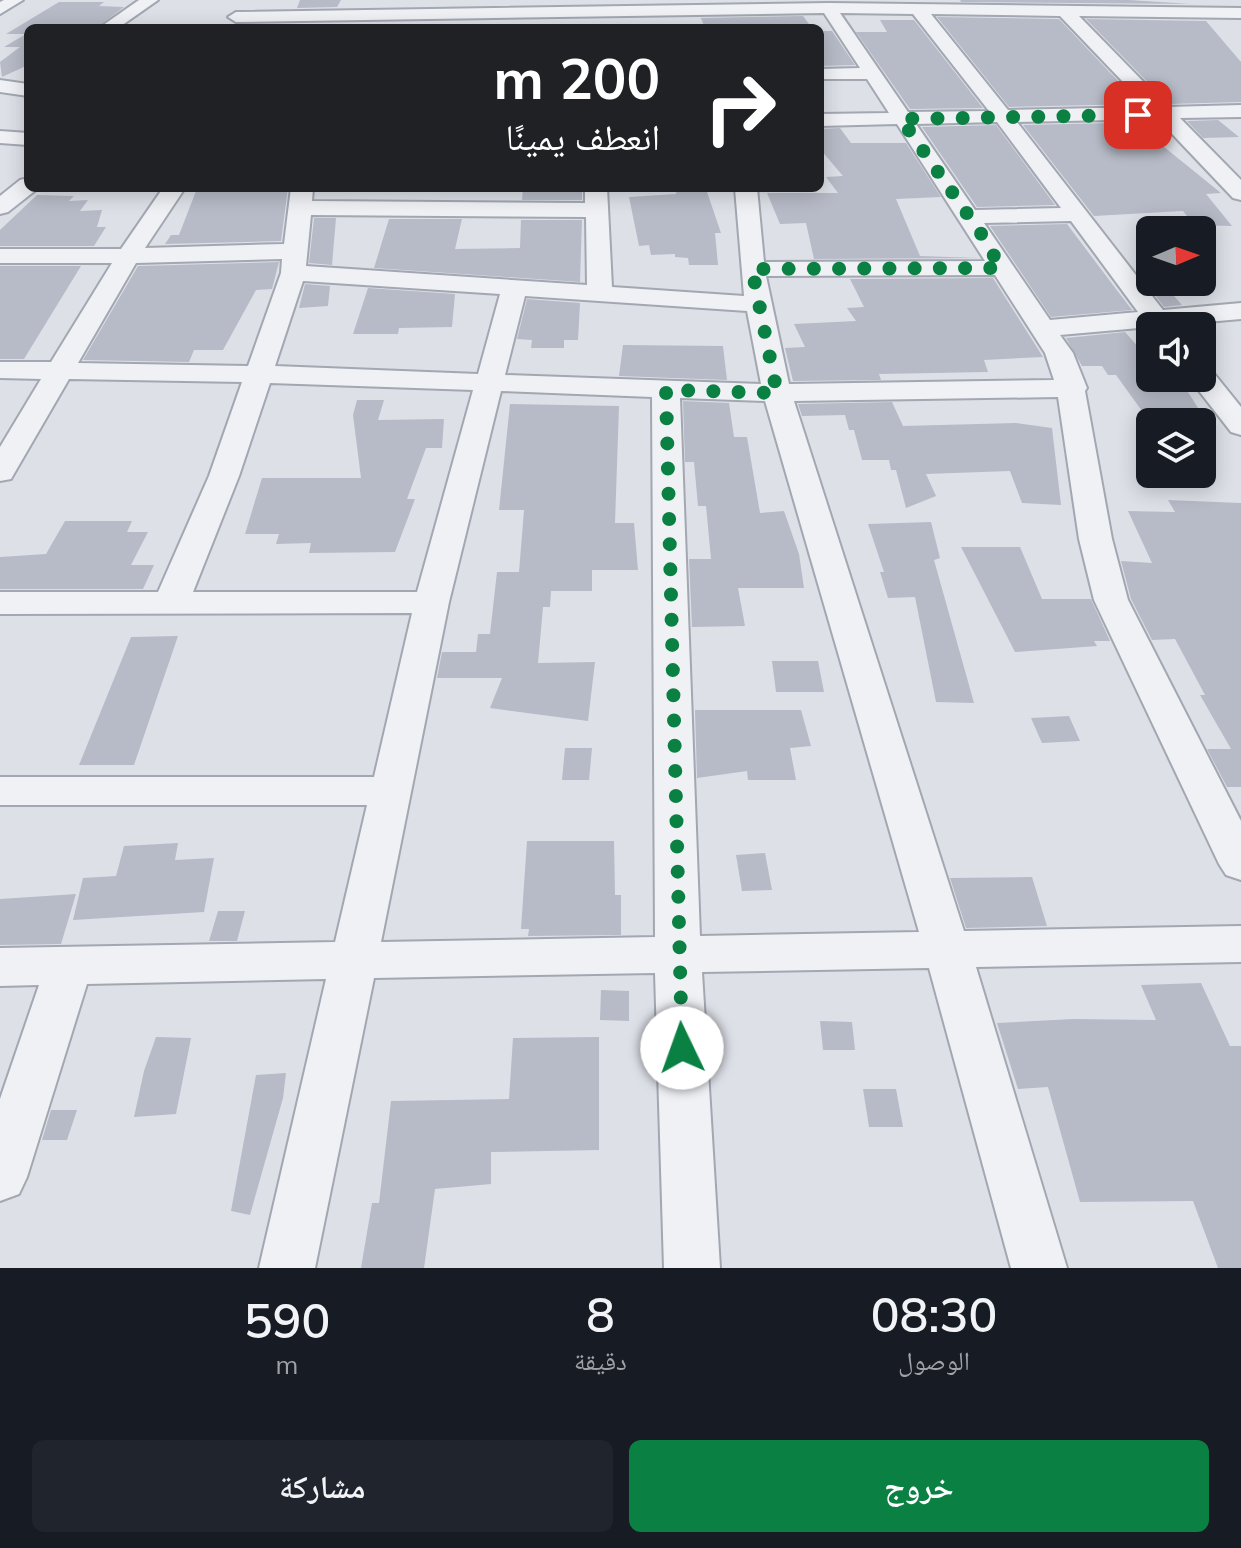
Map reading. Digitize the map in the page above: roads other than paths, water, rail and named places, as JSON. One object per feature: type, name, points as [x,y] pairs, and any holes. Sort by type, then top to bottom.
[{"type":"street","points":[[0,9],[15,0]]},
{"type":"street","points":[[113,24],[150,0]]},
{"type":"street","points":[[230,23],[258,0]]},
{"type":"street","points":[[230,23],[399,14],[537,14],[693,5],[829,8],[901,5],[1151,6],[1201,13],[1241,13]]},
{"type":"street","points":[[693,5],[703,24]]},
{"type":"street","points":[[901,5],[1003,117],[1150,312]]},
{"type":"street","points":[[1068,7],[1164,114],[1241,193]]},
{"type":"street","points":[[829,8],[1001,268],[1045,328],[1073,388],[1101,563],[1111,600],[1241,864]]},
{"type":"street","points":[[1201,13],[1228,30]]},
{"type":"street","points":[[824,74],[870,73]]},
{"type":"street","points":[[824,120],[1241,111]]},
{"type":"street","points":[[1220,112],[1241,128]]},
{"type":"street","points":[[0,137],[24,139]]},
{"type":"street","points":[[0,207],[24,188]]},
{"type":"street","points":[[0,472],[58,370],[171,192]]},
{"type":"street","points":[[746,192],[754,287],[777,393],[948,952],[1039,1268]]},
{"type":"street","points":[[171,603],[224,476],[259,374],[294,262],[302,198],[596,199],[600,294]]},
{"type":"street","points":[[969,217],[1076,214]]},
{"type":"street","points":[[0,256],[128,256],[294,262],[514,288],[600,294],[754,287],[1001,268]]},
{"type":"street","points":[[287,1268],[432,602],[514,288]]},
{"type":"street","points":[[1216,314],[1241,311]]},
{"type":"street","points":[[1045,328],[1136,323]]},
{"type":"street","points":[[0,370],[259,374],[777,393],[1073,388]]},
{"type":"street","points":[[666,390],[678,954],[692,1268]]},
{"type":"street","points":[[1214,392],[1241,426]]},
{"type":"street","points":[[0,603],[432,602]]},
{"type":"street","points":[[0,791],[393,791]]},
{"type":"street","points":[[0,967],[353,959],[948,952],[1241,944]]},
{"type":"street","points":[[0,1177],[69,966]]}]
